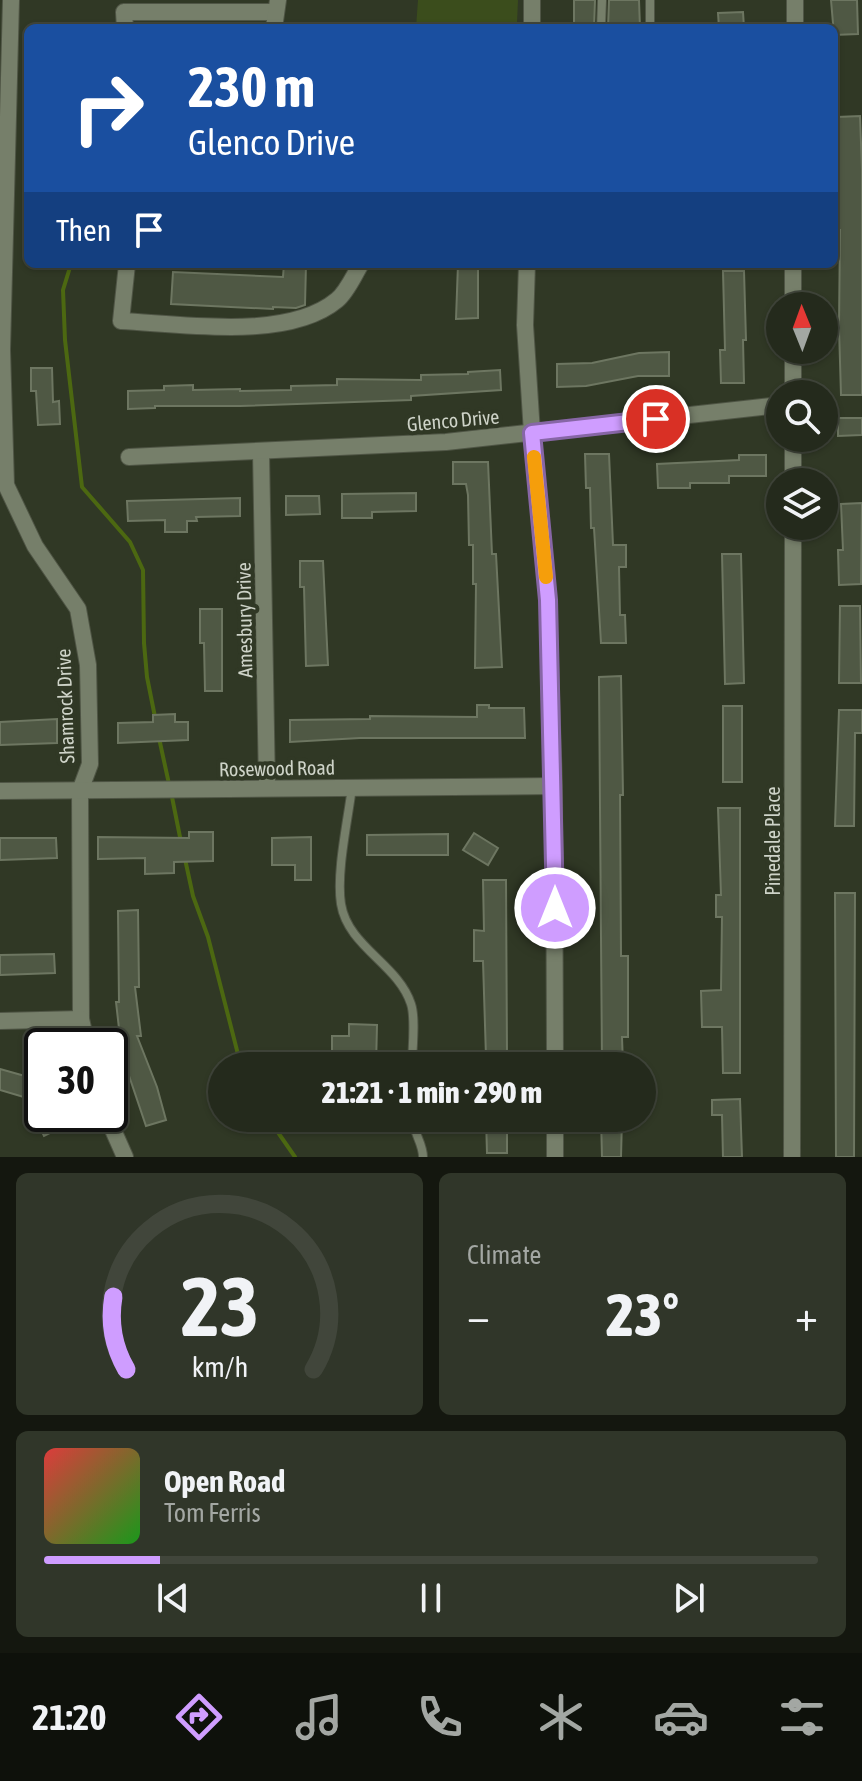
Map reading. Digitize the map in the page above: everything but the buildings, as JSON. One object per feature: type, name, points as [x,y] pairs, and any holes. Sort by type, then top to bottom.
[{"type":"street","name":"Shamrock Drive","points":[[11,0],[2,350],[6,485],[35,546],[78,609],[88,665],[90,764],[80,791],[83,1028]]},
{"type":"street","points":[[532,0],[532,24]]},
{"type":"street","points":[[795,0],[795,24]]},
{"type":"street","points":[[125,24],[124,12],[276,13]]},
{"type":"street","points":[[127,268],[121,321],[243,327],[297,322],[339,299],[358,268]]},
{"type":"street","points":[[527,268],[525,325],[548,600],[554,786],[555,1052]]},
{"type":"street","points":[[793,268],[793,292]]},
{"type":"street","name":"Glenco Drive","points":[[129,457],[446,442],[766,407]]},
{"type":"street","name":"Amesbury Drive","points":[[261,452],[267,787]]},
{"type":"street","name":"Pinedale Place","points":[[792,1157],[793,540]]},
{"type":"street","name":"Rosewood Road","points":[[0,791],[554,786]]},
{"type":"street","points":[[0,1021],[81,1019]]},
{"type":"street","points":[[114,1132],[125,1157]]},
{"type":"street","points":[[555,1132],[555,1157]]},
{"type":"lane","points":[[601,24],[602,0]]},
{"type":"lane","points":[[650,0],[650,24]]},
{"type":"lane","points":[[352,787],[341,904],[346,920],[357,937],[390,971],[412,1005],[412,1052]]},
{"type":"lane","points":[[415,1132],[423,1148],[423,1157]]},
{"type":"green space","points":[[418,0],[518,0],[517,23],[416,24]]},
{"type":"waterway","points":[[70,268],[63,290],[65,340],[82,487],[130,542],[143,570],[144,643],[155,717]]},
{"type":"waterway","points":[[159,738],[169,784]]},
{"type":"waterway","points":[[171,792],[181,842]]},
{"type":"waterway","points":[[185,859],[237,1052]]},
{"type":"waterway","points":[[278,1132],[295,1157]]},
{"type":"slow traffic","points":[[534,457],[546,577]]},
{"type":"route","points":[[555,908],[548,600],[532,433],[656,419]]}]
